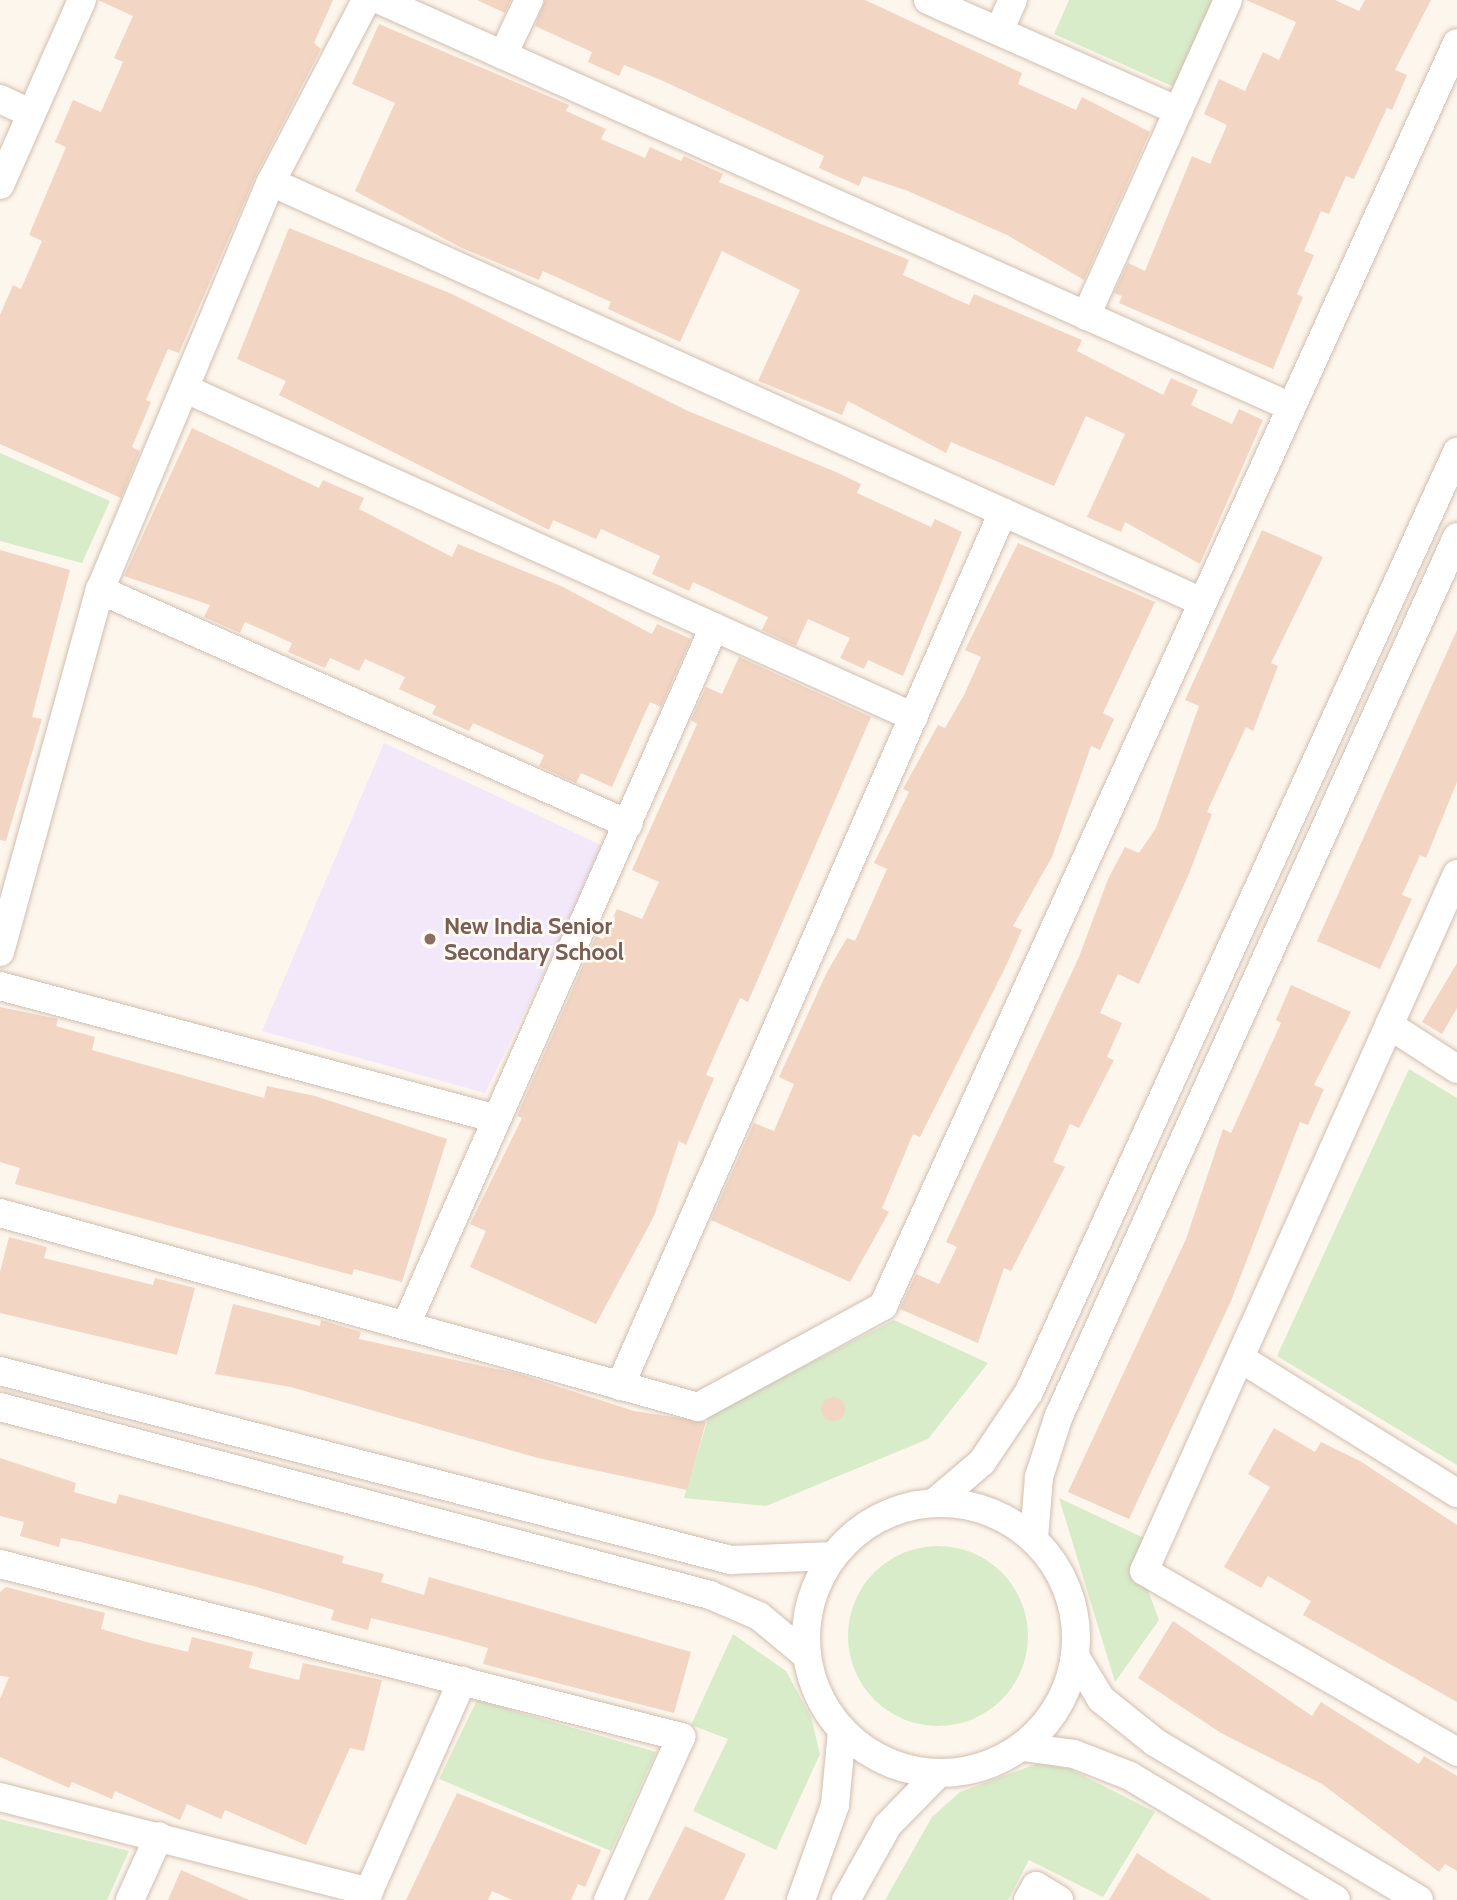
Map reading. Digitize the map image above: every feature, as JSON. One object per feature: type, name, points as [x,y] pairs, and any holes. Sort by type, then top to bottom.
[{"type":"street","points":[[0,184],[82,0]]},
{"type":"street","points":[[0,952],[100,590],[188,390],[271,182],[366,0]]},
{"type":"street","points":[[380,0],[1291,407]]},
{"type":"street","points":[[503,55],[528,0]]},
{"type":"street","points":[[928,0],[1178,111]]},
{"type":"street","points":[[999,32],[1013,0]]},
{"type":"street","points":[[1086,316],[1228,0]]},
{"type":"street","points":[[0,1213],[698,1407],[883,1306],[1457,43]]},
{"type":"street","points":[[0,99],[30,113]]},
{"type":"street","points":[[271,182],[1202,602]]},
{"type":"street","points":[[188,390],[914,717]]},
{"type":"street","points":[[933,1503],[994,1513],[1034,1538],[1068,1588],[1077,1628],[1075,1656],[1056,1711],[1023,1747],[987,1766],[938,1774],[884,1762],[842,1731],[812,1683],[806,1655],[812,1598],[834,1556],[877,1519],[933,1503],[982,1462],[1029,1392],[1457,452]]},
{"type":"street","points":[[620,1385],[1003,512]]},
{"type":"street","points":[[1034,1538],[1039,1477],[1058,1418],[1457,537]]},
{"type":"street","points":[[100,590],[628,824]]},
{"type":"street","points":[[406,1325],[714,627]]},
{"type":"street","points":[[1457,874],[1143,1571],[1457,1752]]},
{"type":"street","points":[[0,986],[497,1119]]},
{"type":"street","points":[[1389,1025],[1457,1069]]},
{"type":"street","points":[[1240,1357],[1457,1493]]},
{"type":"street","points":[[0,1371],[731,1560],[834,1556]]},
{"type":"street","points":[[0,1407],[710,1595],[759,1615],[806,1655]]},
{"type":"street","points":[[0,1564],[681,1737],[608,1900]]},
{"type":"street","points":[[1075,1656],[1101,1699],[1156,1742],[1419,1900]]},
{"type":"street","points":[[0,1797],[159,1836],[367,1896],[462,1681]]},
{"type":"street","points":[[801,1900],[835,1805],[842,1731]]},
{"type":"street","points":[[1023,1747],[1074,1754],[1130,1776],[1336,1900]]},
{"type":"street","points":[[846,1900],[888,1825],[938,1774]]},
{"type":"street","points":[[130,1900],[159,1836]]},
{"type":"street","points":[[1028,1900],[1036,1885],[1059,1900]]},
{"type":"shaded area","name":"New India Senior Secondary School","points":[[384,743],[605,847],[485,1093],[262,1031]]},
{"type":"green space","points":[[1069,0],[1221,0],[1181,90],[1054,34]]},
{"type":"green space","points":[[0,453],[110,501],[82,563],[0,541]]},
{"type":"green space","points":[[1409,1069],[1457,1098],[1457,1465],[1277,1356]]},
{"type":"green space","points":[[894,1320],[988,1363],[928,1439],[766,1506],[684,1498],[709,1415]]},
{"type":"green space","points":[[1059,1498],[1146,1539],[1139,1566],[1159,1620],[1115,1682]]},
{"type":"green space","points":[[938,1546],[972,1553],[988,1561],[1001,1573],[1013,1586],[1021,1602],[1028,1636],[1021,1670],[1013,1686],[1001,1699],[988,1711],[972,1719],[938,1726],[904,1719],[888,1711],[875,1699],[863,1686],[855,1670],[848,1636],[855,1602],[863,1586],[875,1573],[888,1561],[904,1553]]},
{"type":"green space","points":[[733,1634],[786,1671],[811,1717],[820,1754],[776,1850],[693,1811],[728,1739],[691,1725]]},
{"type":"green space","points":[[477,1700],[656,1752],[611,1851],[439,1779]]},
{"type":"green space","points":[[1039,1763],[1070,1769],[1155,1812],[1103,1897],[1029,1860],[1008,1900],[885,1900],[932,1817],[960,1792]]},
{"type":"green space","points":[[0,1819],[129,1851],[107,1900],[0,1900]]},
{"type":"building","points":[[98,0],[333,0],[314,43],[321,49],[256,175],[179,353],[168,349],[146,400],[151,402],[132,447],[140,451],[121,498],[0,444],[0,315],[13,285],[21,289],[42,241],[29,235],[66,147],[55,142],[73,100],[101,112],[123,62],[114,58],[133,16]]},
{"type":"building","points":[[477,0],[511,0],[505,13]]},
{"type":"building","points":[[545,0],[865,0],[1022,73],[1018,84],[1076,110],[1082,97],[1150,132],[1084,280],[1007,235],[908,191],[863,176],[859,186],[819,168],[824,156],[661,80],[624,65],[619,76],[588,62],[592,52],[535,26]]},
{"type":"building","points":[[1246,0],[1335,0],[1359,11],[1365,0],[1431,0],[1395,70],[1407,75],[1392,110],[1387,108],[1354,179],[1346,176],[1329,214],[1321,211],[1304,251],[1314,255],[1297,294],[1303,297],[1273,369],[1119,303],[1122,296],[1114,293],[1128,263],[1145,271],[1192,156],[1210,164],[1227,125],[1204,114],[1219,79],[1245,91],[1263,52],[1279,60],[1296,22]]},
{"type":"building","points":[[379,24],[569,105],[566,111],[606,129],[601,139],[645,158],[650,147],[681,161],[684,156],[723,174],[719,182],[909,260],[903,275],[969,305],[974,294],[1082,340],[1077,351],[1163,395],[1171,378],[1198,390],[1191,405],[1232,424],[1239,409],[1263,420],[1200,564],[1125,522],[1121,532],[1087,517],[1125,434],[1086,416],[1054,486],[951,442],[946,453],[848,401],[842,415],[758,381],[800,290],[722,251],[680,342],[608,309],[611,302],[543,271],[539,280],[462,248],[355,191],[395,103],[352,84]]},
{"type":"building","points":[[289,228],[452,294],[688,411],[836,472],[861,484],[857,493],[931,527],[935,519],[962,532],[903,676],[868,660],[864,669],[840,658],[850,638],[808,619],[796,646],[762,630],[768,617],[693,582],[689,591],[652,574],[660,556],[601,529],[596,539],[553,520],[549,530],[279,395],[286,381],[237,359]]},
{"type":"building","points":[[192,428],[319,488],[323,480],[364,498],[359,509],[452,557],[458,544],[561,586],[652,634],[657,624],[691,639],[661,707],[650,702],[612,787],[581,773],[576,783],[539,766],[544,755],[473,723],[469,731],[432,714],[436,706],[399,689],[405,677],[365,659],[359,671],[330,658],[325,668],[288,652],[292,643],[245,622],[240,633],[204,617],[210,605],[124,576]]},
{"type":"building","points":[[1262,530],[1323,557],[1271,663],[1278,666],[1253,731],[1246,727],[1207,812],[1212,814],[1188,876],[1139,984],[1118,974],[1100,1013],[1122,1023],[1107,1057],[1114,1060],[1079,1128],[1070,1124],[1053,1162],[1065,1167],[1011,1271],[1004,1268],[978,1343],[900,1309],[916,1274],[939,1284],[957,1247],[946,1242],[1079,957],[1108,879],[1125,847],[1139,853],[1156,828],[1199,706],[1185,700]]},
{"type":"building","points":[[1018,543],[1155,602],[1103,713],[1114,719],[1100,750],[1091,746],[1052,857],[1013,926],[1022,930],[1006,966],[920,1137],[913,1134],[882,1208],[889,1212],[850,1282],[711,1220],[754,1123],[774,1131],[794,1084],[779,1077],[827,972],[847,938],[855,941],[887,869],[874,863],[909,792],[903,789],[938,725],[945,728],[964,695],[981,657],[965,650]]},
{"type":"building","points":[[0,550],[70,570],[32,717],[42,719],[6,841],[0,840]]},
{"type":"building","points":[[1457,630],[1457,782],[1426,858],[1420,855],[1402,895],[1412,899],[1380,969],[1317,941]]},
{"type":"building","points":[[739,657],[871,717],[748,1002],[740,998],[706,1075],[714,1078],[686,1145],[679,1141],[654,1216],[596,1324],[470,1267],[486,1231],[470,1224],[522,1118],[517,1116],[596,936],[603,939],[617,909],[642,919],[659,882],[632,870],[697,724],[691,720],[706,687],[722,694]]},
{"type":"building","points":[[1457,963],[1457,1008],[1442,1034],[1422,1022]]},
{"type":"building","points":[[1291,985],[1351,1012],[1314,1085],[1324,1089],[1308,1125],[1300,1122],[1231,1301],[1129,1519],[1068,1492],[1186,1239],[1223,1129],[1231,1133],[1281,1023],[1276,1020]]},
{"type":"building","points":[[0,1007],[58,1019],[56,1026],[95,1037],[92,1050],[264,1098],[267,1086],[315,1096],[447,1139],[402,1282],[354,1269],[352,1275],[15,1184],[20,1168],[0,1162]]},
{"type":"building","points":[[9,1237],[47,1247],[44,1258],[153,1285],[155,1278],[195,1288],[177,1355],[0,1313],[0,1272]]},
{"type":"building","points":[[233,1304],[320,1326],[321,1320],[361,1332],[359,1339],[519,1374],[634,1411],[706,1422],[687,1490],[538,1458],[291,1387],[215,1374]]},
{"type":"building","points":[[833,1397],[842,1400],[845,1409],[842,1418],[833,1421],[824,1418],[821,1409],[824,1400]]},
{"type":"building","points":[[1274,1428],[1315,1452],[1321,1442],[1360,1461],[1457,1525],[1457,1702],[1303,1615],[1311,1601],[1268,1576],[1261,1588],[1224,1567],[1270,1487],[1248,1474]]},
{"type":"building","points":[[0,1458],[76,1483],[74,1492],[116,1504],[119,1494],[344,1556],[342,1563],[384,1574],[381,1582],[424,1595],[429,1577],[691,1652],[674,1713],[483,1664],[488,1648],[444,1636],[371,1618],[368,1630],[331,1620],[334,1610],[253,1586],[85,1543],[61,1538],[59,1547],[20,1536],[24,1522],[0,1516]]},
{"type":"building","points":[[6,1587],[105,1613],[101,1629],[143,1641],[188,1652],[192,1637],[253,1652],[249,1668],[299,1680],[303,1663],[382,1680],[364,1751],[350,1748],[306,1845],[225,1810],[221,1819],[187,1804],[180,1820],[115,1791],[112,1799],[72,1782],[69,1788],[0,1757],[0,1699],[9,1677],[0,1676],[0,1592]]},
{"type":"building","points":[[1173,1621],[1312,1716],[1321,1702],[1419,1764],[1424,1756],[1457,1776],[1457,1871],[1445,1864],[1439,1872],[1322,1784],[1221,1733],[1138,1678]]},
{"type":"building","points":[[457,1793],[601,1850],[585,1887],[578,1884],[571,1900],[512,1900],[492,1891],[488,1900],[406,1900]]},
{"type":"building","points":[[685,1826],[746,1854],[724,1900],[648,1900]]},
{"type":"building","points":[[1137,1853],[1171,1875],[1212,1900],[1109,1900]]},
{"type":"building","points":[[181,1870],[249,1900],[168,1900]]},
{"type":"place","name":"New India Senior Secondary School","points":[[430,939]]}]
